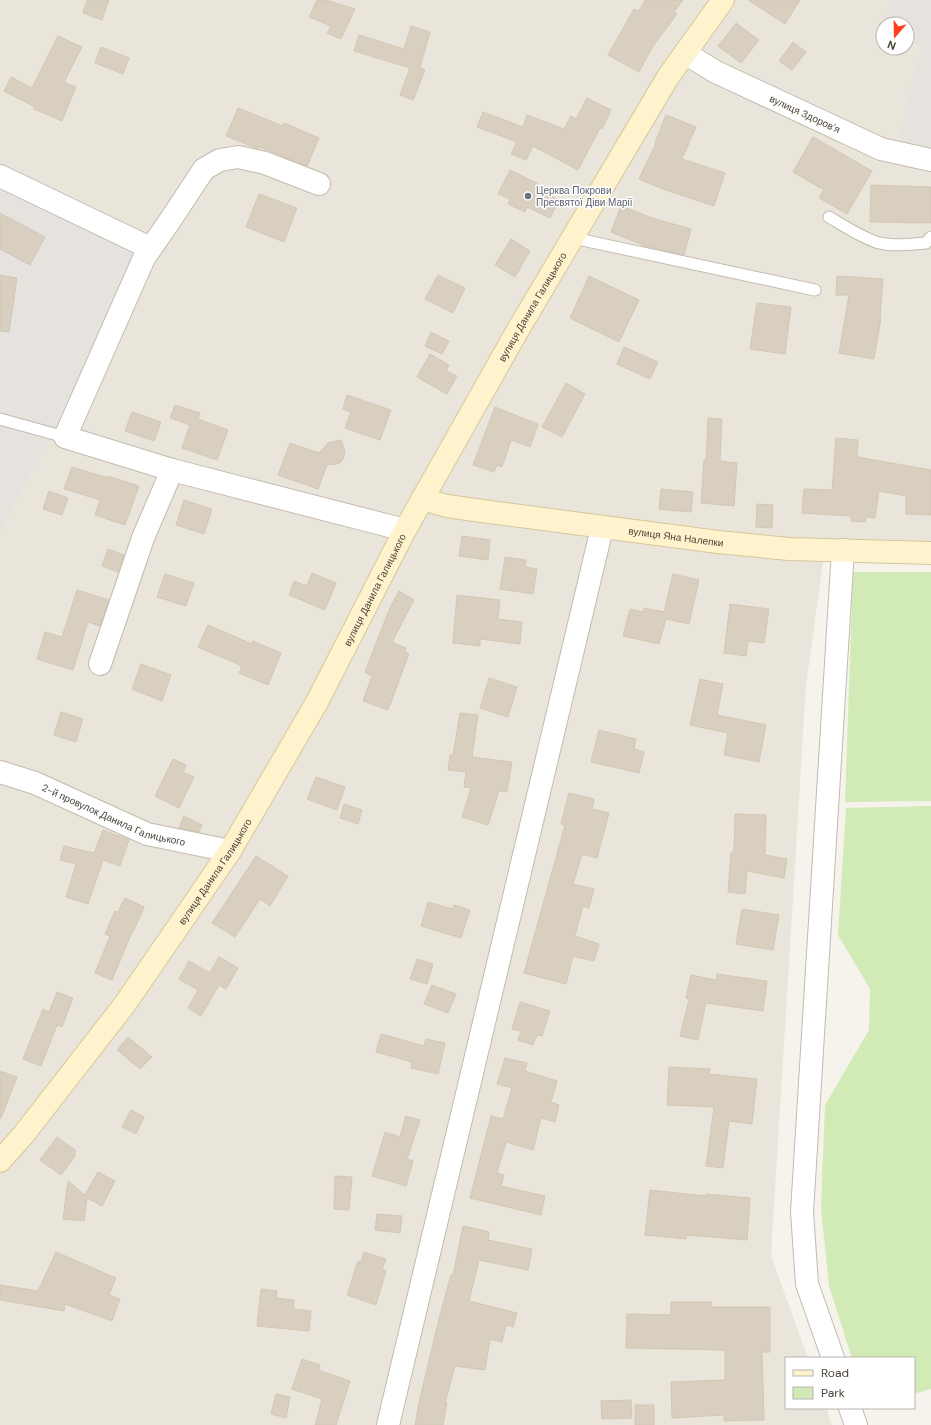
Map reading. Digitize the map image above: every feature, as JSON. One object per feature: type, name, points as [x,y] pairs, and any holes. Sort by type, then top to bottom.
[{"type":"street","name":"вулиця Данила Галицького","points":[[0,1161],[24,1134],[125,1004],[230,851],[317,702],[404,530],[519,328],[668,77],[722,0]]},
{"type":"street","name":"вулиця Здоровʼя","points":[[685,53],[716,72],[881,149],[931,160]]},
{"type":"street","points":[[319,184],[266,163],[238,157],[220,160],[204,169],[144,258],[65,437],[172,470],[404,530]]},
{"type":"street","points":[[0,176],[150,248]]},
{"type":"street","points":[[100,664],[143,538],[172,470]]},
{"type":"street","name":"вулиця Яна Налепки","points":[[422,500],[447,506],[602,528],[718,542],[790,549],[931,553]]},
{"type":"street","points":[[388,1425],[602,528]]},
{"type":"street","points":[[833,1357],[807,1284],[802,1212],[843,550]]},
{"type":"street","name":"2-й провулок Данила Галицького","points":[[0,772],[35,783],[147,834],[230,851]]},
{"type":"street","points":[[850,1409],[856,1425]]},
{"type":"lane","points":[[829,217],[852,231],[877,243],[903,245],[926,243],[931,237]]},
{"type":"lane","points":[[573,238],[815,290]]},
{"type":"lane","points":[[0,419],[65,437]]},
{"type":"shaded area","points":[[0,0],[889,0],[884,16],[875,16],[875,56],[915,56],[915,44],[920,47],[900,139],[931,147],[931,541],[826,540],[806,686],[771,1256],[808,1357],[785,1357],[785,1409],[826,1409],[832,1425],[0,1425],[0,534],[47,444],[63,436],[139,257],[0,190]]},
{"type":"shaded area","points":[[889,0],[931,0],[931,147],[899,140],[920,47],[915,44],[915,16],[884,16]]},
{"type":"shaded area","points":[[0,190],[139,256],[63,436],[47,444],[0,534]]},
{"type":"green space","points":[[853,572],[931,572],[931,801],[845,802]]},
{"type":"green space","points":[[931,806],[931,1389],[915,1394],[915,1357],[852,1357],[829,1286],[821,1208],[825,1105],[869,1030],[870,989],[838,935],[846,808]]},
{"type":"building","points":[[87,0],[109,0],[102,20],[83,13]]},
{"type":"building","points":[[317,0],[326,0],[355,9],[341,39],[327,33],[331,26],[309,17]]},
{"type":"building","points":[[645,0],[683,0],[674,12],[677,14],[653,46],[639,72],[608,55],[634,9],[639,11]]},
{"type":"building","points":[[748,0],[800,0],[785,24]]},
{"type":"building","points":[[736,23],[759,40],[741,63],[718,46]]},
{"type":"building","points":[[411,26],[430,32],[420,67],[425,70],[413,100],[400,95],[410,68],[354,51],[359,35],[404,49]]},
{"type":"building","points":[[58,36],[82,47],[64,82],[76,87],[62,121],[34,109],[35,107],[4,91],[11,77],[32,88]]},
{"type":"building","points":[[793,42],[806,52],[792,70],[779,61]]},
{"type":"building","points":[[101,47],[129,58],[123,74],[95,63]]},
{"type":"building","points":[[587,98],[611,110],[602,129],[600,128],[578,170],[533,146],[526,160],[511,154],[517,142],[477,127],[483,112],[523,127],[527,115],[564,129],[571,116],[576,119]]},
{"type":"building","points":[[238,108],[283,126],[284,123],[319,138],[307,166],[260,147],[258,149],[226,136]]},
{"type":"building","points":[[666,115],[696,127],[682,159],[725,173],[714,206],[660,188],[639,179],[656,143]]},
{"type":"building","points":[[813,137],[872,171],[847,214],[819,198],[824,190],[793,172]]},
{"type":"building","name":"Церква Покрови Пресвятої Діви Марії","points":[[510,170],[538,184],[536,189],[559,200],[550,218],[527,207],[525,212],[508,204],[510,199],[498,194]]},
{"type":"building","points":[[871,185],[931,187],[931,223],[870,222]]},
{"type":"building","points":[[259,194],[297,208],[284,242],[246,227]]},
{"type":"building","points":[[621,206],[652,218],[691,229],[684,255],[645,246],[611,232]]},
{"type":"building","points":[[0,213],[45,237],[30,265],[0,249]]},
{"type":"building","points":[[511,239],[530,251],[515,277],[495,265]]},
{"type":"building","points":[[0,275],[17,278],[9,332],[0,331]]},
{"type":"building","points":[[438,275],[465,288],[453,313],[425,299]]},
{"type":"building","points":[[589,276],[639,300],[619,342],[570,318]]},
{"type":"building","points":[[837,276],[883,279],[881,318],[874,359],[839,353],[849,295],[836,295]]},
{"type":"building","points":[[757,303],[791,307],[785,354],[750,349]]},
{"type":"building","points":[[431,332],[449,341],[442,354],[425,346]]},
{"type":"building","points":[[624,347],[658,362],[650,379],[617,364]]},
{"type":"building","points":[[430,354],[449,365],[446,371],[457,376],[447,394],[417,377]]},
{"type":"building","points":[[566,383],[585,394],[562,437],[542,427]]},
{"type":"building","points":[[347,395],[391,410],[380,440],[345,428],[351,412],[343,409]]},
{"type":"building","points":[[175,405],[200,413],[198,419],[228,430],[217,460],[182,448],[190,425],[170,418]]},
{"type":"building","points":[[495,407],[538,424],[530,447],[511,440],[502,467],[497,465],[494,472],[473,465]]},
{"type":"building","points":[[132,412],[161,422],[154,441],[125,431]]},
{"type":"building","points":[[708,418],[722,419],[720,461],[737,463],[734,506],[701,503],[704,460],[706,460]]},
{"type":"building","points":[[836,438],[858,440],[857,457],[931,470],[931,515],[906,514],[906,496],[879,491],[875,518],[866,517],[865,522],[851,521],[851,516],[802,513],[804,489],[832,490]]},
{"type":"building","points":[[341,440],[345,452],[344,457],[341,462],[337,464],[327,465],[318,489],[278,475],[290,443],[319,453],[328,443]]},
{"type":"building","points":[[72,467],[139,486],[125,525],[95,515],[100,500],[64,489]]},
{"type":"building","points":[[661,489],[693,492],[691,512],[659,509]]},
{"type":"building","points":[[49,491],[68,498],[62,515],[43,509]]},
{"type":"building","points":[[184,500],[212,509],[204,534],[176,525]]},
{"type":"building","points":[[757,504],[773,505],[772,528],[756,527]]},
{"type":"building","points":[[462,536],[490,540],[488,560],[459,556]]},
{"type":"building","points":[[108,549],[124,555],[118,572],[102,566]]},
{"type":"building","points":[[505,557],[526,560],[525,567],[537,569],[533,594],[500,589]]},
{"type":"building","points":[[312,573],[336,583],[325,610],[289,595],[294,581],[307,586]]},
{"type":"building","points":[[165,574],[194,583],[186,606],[157,597]]},
{"type":"building","points":[[673,574],[699,580],[689,624],[666,619],[659,644],[623,636],[630,609],[643,612],[644,608],[664,612]]},
{"type":"building","points":[[77,590],[109,600],[100,626],[88,622],[73,670],[37,659],[45,632],[62,637]]},
{"type":"building","points":[[399,591],[414,600],[392,642],[406,648],[405,652],[409,654],[388,710],[363,701],[372,676],[365,672],[389,610]]},
{"type":"building","points":[[457,595],[500,600],[498,619],[522,622],[520,644],[480,639],[480,646],[453,643]]},
{"type":"building","points":[[730,604],[769,609],[764,643],[748,641],[746,656],[724,653]]},
{"type":"building","points":[[208,625],[252,644],[253,641],[281,653],[268,685],[239,673],[242,666],[198,647]]},
{"type":"building","points":[[141,664],[171,675],[162,701],[132,689]]},
{"type":"building","points":[[489,678],[517,687],[508,717],[480,708]]},
{"type":"building","points":[[700,679],[723,684],[717,715],[766,725],[759,762],[724,755],[728,733],[690,725]]},
{"type":"building","points":[[61,712],[83,719],[76,742],[54,735]]},
{"type":"building","points":[[460,713],[478,715],[472,757],[512,762],[507,792],[499,791],[488,825],[462,817],[471,788],[464,787],[466,772],[448,770],[450,755],[453,755]]},
{"type":"building","points":[[599,730],[636,739],[634,749],[644,752],[639,773],[591,762]]},
{"type":"building","points":[[173,759],[186,765],[183,772],[194,777],[179,808],[155,796]]},
{"type":"building","points":[[316,777],[345,787],[337,810],[307,799]]},
{"type":"building","points":[[569,793],[594,799],[592,809],[609,813],[597,858],[582,854],[573,884],[594,889],[589,908],[583,906],[575,936],[599,944],[594,961],[573,956],[566,984],[524,973],[565,825],[561,824]]},
{"type":"building","points":[[344,804],[362,810],[358,824],[340,818]]},
{"type":"building","points":[[735,814],[766,815],[765,855],[787,859],[784,878],[747,871],[745,894],[728,892],[731,852],[734,852]]},
{"type":"building","points":[[184,816],[202,825],[199,832],[179,828]]},
{"type":"building","points":[[103,830],[129,840],[120,866],[103,860],[88,904],[66,897],[76,864],[60,860],[64,846],[94,853]]},
{"type":"building","points":[[256,856],[288,876],[270,906],[260,899],[235,937],[212,923]]},
{"type":"building","points":[[125,898],[144,907],[112,980],[95,973],[110,936],[105,934],[115,911],[118,912]]},
{"type":"building","points":[[428,902],[453,909],[454,905],[470,910],[461,938],[421,926]]},
{"type":"building","points":[[742,909],[779,915],[773,950],[736,944]]},
{"type":"building","points":[[219,957],[238,968],[226,989],[219,985],[201,1016],[188,1008],[198,990],[179,979],[189,961],[210,973]]},
{"type":"building","points":[[417,959],[433,964],[427,984],[410,979]]},
{"type":"building","points":[[717,974],[767,981],[763,1011],[706,1003],[698,1040],[680,1036],[689,999],[686,998],[691,975],[716,980]]},
{"type":"building","points":[[432,985],[456,994],[448,1013],[424,1004]]},
{"type":"building","points":[[57,992],[73,998],[62,1027],[57,1025],[41,1066],[23,1059],[43,1009],[49,1012]]},
{"type":"building","points":[[520,1002],[550,1011],[542,1036],[537,1035],[533,1045],[518,1040],[521,1031],[512,1029]]},
{"type":"building","points":[[381,1034],[424,1046],[426,1039],[445,1043],[438,1074],[411,1068],[412,1062],[376,1052]]},
{"type":"building","points":[[128,1037],[152,1057],[140,1069],[117,1050]]},
{"type":"building","points":[[505,1058],[527,1063],[525,1071],[557,1081],[551,1102],[559,1105],[555,1122],[541,1118],[533,1150],[506,1142],[497,1173],[504,1175],[501,1186],[545,1196],[541,1215],[470,1198],[491,1116],[503,1119],[512,1088],[497,1084]]},
{"type":"building","points":[[669,1067],[710,1069],[709,1074],[757,1079],[752,1124],[729,1121],[723,1168],[706,1166],[714,1107],[667,1105]]},
{"type":"building","points":[[0,1071],[17,1077],[1,1118],[0,1118]]},
{"type":"building","points":[[131,1110],[144,1117],[136,1134],[122,1127]]},
{"type":"building","points":[[406,1116],[420,1120],[407,1159],[413,1161],[406,1186],[372,1176],[385,1132],[400,1137]]},
{"type":"building","points":[[57,1137],[75,1150],[75,1156],[61,1175],[40,1160]]},
{"type":"building","points":[[98,1172],[115,1181],[102,1206],[87,1198],[84,1221],[63,1219],[68,1181],[85,1195]]},
{"type":"building","points":[[335,1176],[352,1177],[349,1210],[334,1209]]},
{"type":"building","points":[[650,1190],[706,1196],[706,1194],[750,1198],[747,1240],[687,1235],[686,1239],[645,1235]]},
{"type":"building","points":[[377,1214],[402,1216],[400,1233],[375,1230]]},
{"type":"building","points":[[463,1226],[489,1232],[488,1240],[532,1249],[528,1270],[479,1260],[469,1301],[517,1313],[513,1327],[506,1325],[502,1342],[490,1339],[485,1370],[455,1366],[445,1403],[447,1403],[443,1425],[415,1425],[440,1315],[451,1275],[453,1275]]},
{"type":"building","points":[[56,1252],[116,1278],[109,1295],[120,1299],[112,1321],[65,1304],[64,1311],[0,1300],[0,1285],[38,1291]]},
{"type":"building","points":[[364,1252],[386,1259],[382,1269],[386,1271],[376,1305],[347,1295],[358,1261],[361,1262]]},
{"type":"building","points":[[261,1289],[277,1291],[276,1298],[294,1300],[293,1309],[311,1311],[309,1331],[257,1326]]},
{"type":"building","points":[[671,1302],[711,1302],[711,1307],[770,1307],[770,1352],[762,1352],[764,1420],[724,1421],[724,1415],[672,1418],[671,1382],[725,1380],[725,1350],[626,1348],[627,1314],[671,1315]]},
{"type":"building","points":[[302,1359],[320,1365],[318,1370],[350,1381],[336,1425],[315,1425],[322,1399],[292,1389]]},
{"type":"building","points":[[276,1394],[290,1397],[286,1418],[271,1414]]},
{"type":"building","points":[[631,1400],[632,1418],[602,1419],[601,1401]]},
{"type":"building","points":[[635,1405],[654,1405],[654,1425],[635,1425]]},
{"type":"place","name":"Церква Покрови Пресвятої Діви Марії","points":[[528,196]]}]
